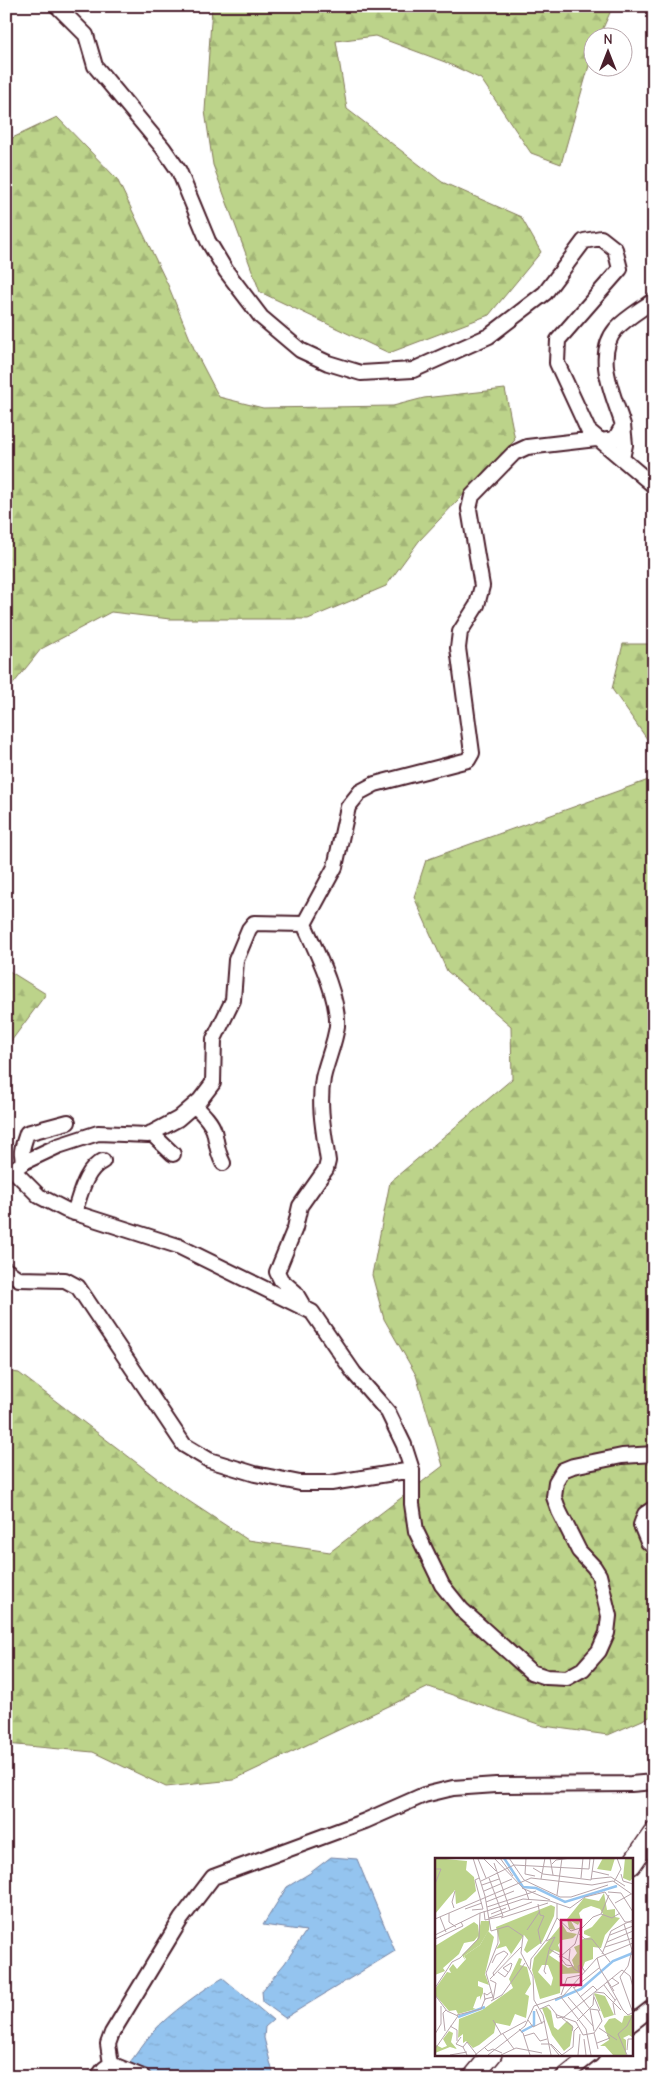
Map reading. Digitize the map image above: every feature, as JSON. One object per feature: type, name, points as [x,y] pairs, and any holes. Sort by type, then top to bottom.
[{"type":"main road","points":[[632,1864],[654,1832]]},
{"type":"main road","points":[[473,2077],[490,2056]]},
{"type":"street","points":[[57,6],[86,35],[95,66],[163,148],[179,171],[208,241],[226,271],[262,317],[300,350],[328,363],[361,373],[413,370],[489,336],[545,293],[584,241],[602,238],[615,249],[620,269],[558,340],[557,363],[581,419],[599,440],[654,486]]},
{"type":"street","points":[[622,458],[624,445],[623,425],[607,376],[605,350],[616,329],[654,300]]},
{"type":"street","points":[[304,924],[335,867],[348,807],[360,792],[376,784],[468,760],[472,754],[458,648],[460,632],[477,605],[482,586],[469,508],[472,496],[514,452],[527,446],[615,439],[623,425]]},
{"type":"street","points":[[11,1165],[58,1146],[98,1133],[151,1133],[178,1119],[194,1105],[212,1083],[214,1039],[234,1000],[236,960],[249,929],[254,923],[304,924]]},
{"type":"street","points":[[303,1305],[295,1292],[280,1280],[277,1272],[295,1228],[300,1206],[326,1169],[328,1161],[320,1108],[324,1078],[337,1025],[333,998],[320,959],[304,924]]},
{"type":"street","points":[[194,1105],[214,1131],[217,1151],[223,1163]]},
{"type":"street","points":[[11,1165],[21,1157],[27,1134],[68,1122]]},
{"type":"street","points":[[151,1133],[173,1154]]},
{"type":"street","points":[[74,1213],[90,1171],[96,1164],[103,1161]]},
{"type":"street","points":[[11,1165],[39,1196],[74,1213],[178,1246],[303,1305],[312,1312],[354,1373],[388,1412],[404,1445],[412,1470],[412,1504],[416,1530],[442,1585],[462,1610],[531,1672],[546,1677],[567,1678],[583,1669],[599,1651],[607,1632],[609,1616],[599,1575],[594,1567],[578,1551],[559,1510],[554,1497],[556,1482],[563,1470],[573,1466],[622,1456],[654,1454]]},
{"type":"street","points":[[6,1270],[19,1279],[65,1280],[78,1287],[184,1445],[209,1460],[255,1474],[300,1483],[331,1483],[412,1470]]},
{"type":"street","points":[[654,1508],[645,1514],[641,1525],[648,1542],[654,1547]]},
{"type":"street","points":[[111,2064],[108,2044],[122,2015],[181,1919],[213,1877],[365,1821],[424,1795],[453,1788],[496,1785],[631,1784],[654,1782]]},
{"type":"street","points":[[632,2023],[654,2006]]},
{"type":"street","points":[[563,2077],[589,2056]]},
{"type":"street","points":[[98,2077],[111,2064]]},
{"type":"street","points":[[111,2064],[143,2077]]},
{"type":"green space","points":[[212,6],[613,6],[603,28],[582,28],[582,78],[585,78],[561,164],[531,153],[481,79],[445,62],[375,36],[336,41],[347,109],[442,182],[521,217],[541,252],[489,315],[389,353],[260,292],[213,165],[205,111]]},
{"type":"green space","points":[[57,117],[117,179],[168,285],[195,351],[219,397],[263,408],[393,406],[424,398],[505,389],[515,440],[419,541],[386,586],[308,619],[170,619],[111,612],[41,649],[6,693],[6,141]]},
{"type":"green space","points":[[623,644],[654,644],[654,749],[612,689]]},
{"type":"green space","points":[[654,778],[654,1715],[608,1735],[544,1726],[429,1687],[233,1780],[166,1787],[93,1752],[6,1744],[6,1371],[19,1373],[175,1492],[248,1540],[330,1552],[443,1466],[416,1375],[384,1319],[372,1275],[390,1182],[512,1079],[511,1026],[447,971],[414,897],[426,860]]},
{"type":"green space","points":[[6,969],[46,994],[6,1048]]},
{"type":"water","points":[[331,1857],[357,1859],[395,1951],[285,2018],[263,2002],[262,1991],[285,1963],[306,1931],[263,1925],[287,1887]]},
{"type":"water","points":[[223,1978],[273,2020],[265,2027],[264,2038],[274,2077],[158,2077],[127,2066],[149,2036],[160,2025],[177,2010]]}]
